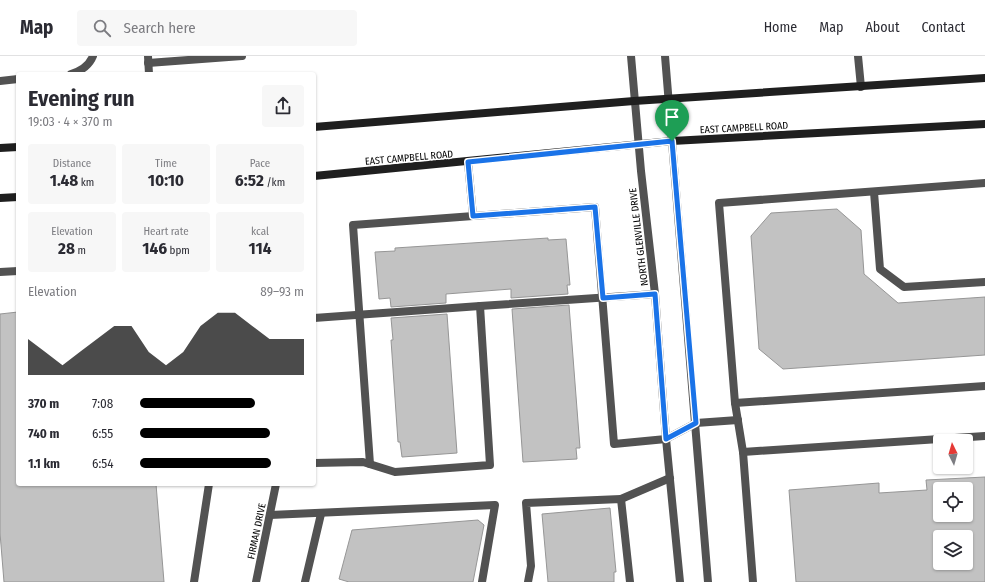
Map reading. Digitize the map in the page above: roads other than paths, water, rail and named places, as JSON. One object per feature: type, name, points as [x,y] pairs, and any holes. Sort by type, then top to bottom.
[{"type":"main road","points":[[316,127],[634,101],[669,100],[985,78]]},
{"type":"main road","name":"EAST CAMPBELL ROAD","points":[[316,176],[638,146],[672,141],[985,124]]},
{"type":"main road","points":[[0,148],[16,147]]},
{"type":"main road","points":[[0,198],[16,197]]},
{"type":"street","points":[[75,72],[90,63],[93,56]]},
{"type":"street","points":[[149,72],[148,59],[242,56]]},
{"type":"street","name":"NORTH GLENVILLE DRIVE","points":[[631,56],[638,146],[655,294],[666,439],[680,582]]},
{"type":"street","points":[[665,56],[708,582]]},
{"type":"street","points":[[858,56],[861,87]]},
{"type":"street","points":[[0,81],[16,79]]},
{"type":"street","points":[[468,162],[473,216]]},
{"type":"street","points":[[753,582],[743,452],[735,403],[719,203],[985,183]]},
{"type":"street","points":[[874,192],[880,270],[904,287],[985,282]]},
{"type":"street","points":[[370,464],[352,225],[595,207],[614,444],[666,439],[696,423],[738,420]]},
{"type":"street","points":[[0,272],[16,271]]},
{"type":"street","points":[[316,318],[655,294]]},
{"type":"street","points":[[316,463],[363,462],[396,472],[490,465],[480,306]]},
{"type":"street","points":[[735,403],[985,386]]},
{"type":"street","points":[[743,452],[985,436]]},
{"type":"street","points":[[528,582],[531,566],[526,503],[621,499],[670,478]]},
{"type":"street","points":[[194,582],[209,486]]},
{"type":"street","name":"FIRMAN DRIVE","points":[[256,582],[276,486]]},
{"type":"street","points":[[621,499],[630,582]]},
{"type":"street","points":[[270,515],[321,514],[495,505],[482,582]]},
{"type":"street","points":[[306,582],[321,514]]}]
